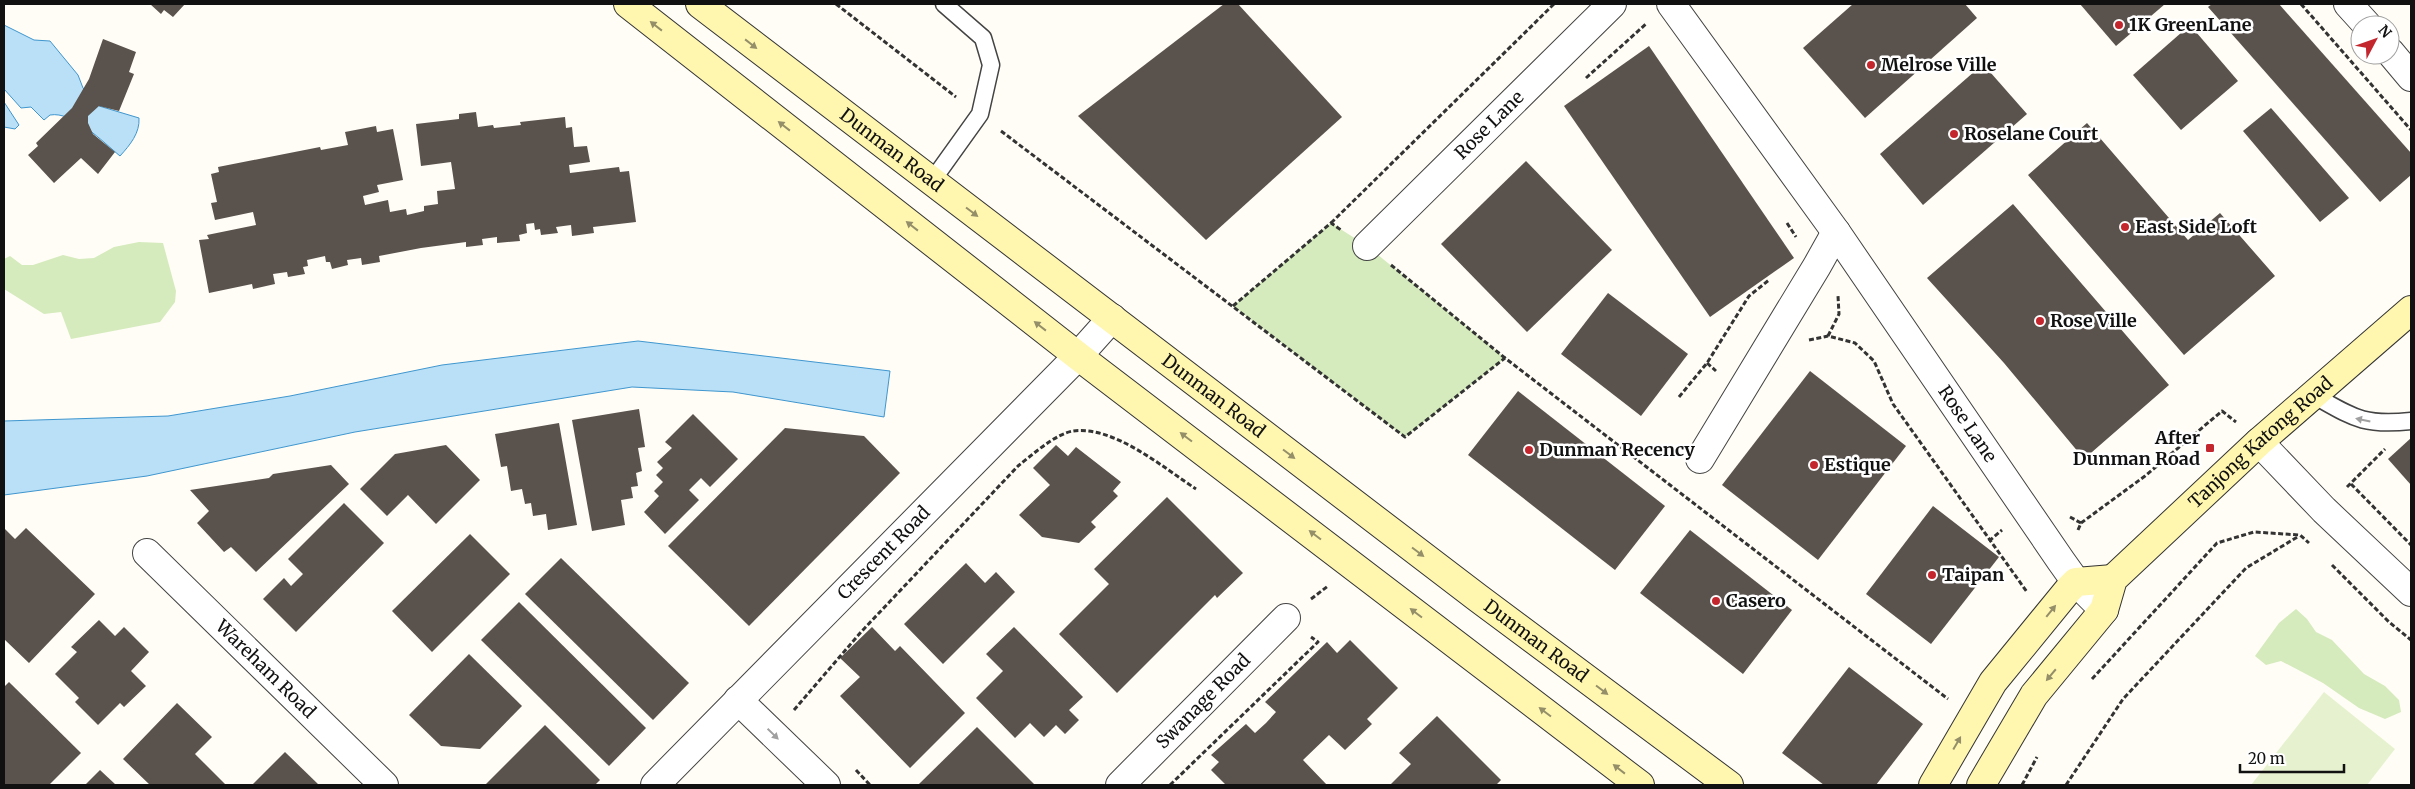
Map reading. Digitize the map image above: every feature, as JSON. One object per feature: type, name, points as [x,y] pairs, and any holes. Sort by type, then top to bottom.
[{"type":"main road","points":[[628,4],[1078,356],[1640,785]]},
{"type":"main road","name":"Dunman Road","points":[[700,4],[1478,598],[1729,785]]},
{"type":"main road","name":"Tanjong Katong Road","points":[[2113,579],[2259,442],[2411,310]]},
{"type":"main road","points":[[1933,785],[1993,682],[2069,571],[2113,579],[2104,610],[2034,695],[1981,785]]},
{"type":"street","name":"Rose Lane","points":[[1367,246],[1612,4]]},
{"type":"street","name":"Rose Lane","points":[[1671,4],[1836,232],[2069,571],[2104,610]]},
{"type":"street","points":[[2348,4],[2357,15]]},
{"type":"street","points":[[2400,64],[2411,77]]},
{"type":"street","points":[[1700,459],[1836,232]]},
{"type":"street","name":"Crescent Road","points":[[655,785],[748,709],[1112,318]]},
{"type":"street","points":[[2259,442],[2324,510],[2411,592]]},
{"type":"street","name":"Wareham Road","points":[[147,553],[384,785]]},
{"type":"street","name":"Swanage Road","points":[[1120,785],[1286,618]]},
{"type":"street","points":[[748,709],[826,785]]},
{"type":"lane","points":[[932,181],[980,114],[992,65],[983,38],[944,4]]},
{"type":"lane","points":[[2313,395],[2356,419],[2388,424],[2411,421]]},
{"type":"path","points":[[836,4],[1405,437],[1505,358],[1953,703]]},
{"type":"path","points":[[1331,223],[1554,4]]},
{"type":"path","points":[[2300,4],[2411,130]]},
{"type":"path","points":[[1583,81],[1650,21],[1655,29]]},
{"type":"path","points":[[1786,222],[1800,243]]},
{"type":"path","points":[[1679,397],[1706,363],[1749,296],[1772,277]]},
{"type":"path","points":[[1799,342],[1828,336],[1855,343],[1874,361],[1893,404],[2030,597]]},
{"type":"path","points":[[2069,571],[2081,523],[2144,476],[2222,410],[2259,442]]},
{"type":"path","points":[[2391,442],[2351,484],[2411,545]]},
{"type":"path","points":[[748,709],[796,710],[861,632],[1018,466],[1044,446]]},
{"type":"path","points":[[2089,682],[2217,543],[2254,532],[2300,535],[2312,546]]},
{"type":"path","points":[[2066,785],[2123,699],[2246,568],[2300,535]]},
{"type":"path","points":[[2325,558],[2389,622],[2411,640]]},
{"type":"path","points":[[1170,785],[1318,642],[1286,618],[1354,565]]},
{"type":"path","points":[[2022,785],[2040,752]]},
{"type":"green space","points":[[1331,223],[1367,246],[1505,358],[1405,437],[1233,306]]},
{"type":"green space","points":[[139,242],[163,243],[176,291],[175,302],[160,322],[71,339],[61,312],[44,314],[4,289],[4,259],[10,256],[22,265],[33,265],[63,255],[79,259],[94,258],[114,247]]},
{"type":"green space","points":[[2296,609],[2307,619],[2316,632],[2332,640],[2364,674],[2385,686],[2399,700],[2401,712],[2385,719],[2359,708],[2323,683],[2281,661],[2266,665],[2255,656],[2279,623]]},
{"type":"green space","points":[[2324,692],[2395,749],[2367,785],[2251,785]]},
{"type":"water","points":[[4,25],[34,40],[50,41],[78,75],[83,88],[99,106],[139,118],[136,134],[120,156],[87,129],[68,118],[50,115],[44,120],[31,107],[21,108],[4,89]]},
{"type":"water","points":[[4,102],[19,125],[15,129],[4,127]]},
{"type":"water","points":[[638,341],[890,371],[884,417],[733,392],[632,387],[355,432],[147,476],[4,495],[4,421],[168,416],[290,396],[442,365]]},
{"type":"building","points":[[150,4],[185,4],[173,17],[164,10],[161,14]]},
{"type":"building","points":[[1224,4],[1238,4],[1342,117],[1206,240],[1078,116]]},
{"type":"building","name":"Melrose Ville","points":[[1853,4],[1965,4],[1977,18],[1865,118],[1803,48]]},
{"type":"building","name":"1K GreenLane","points":[[2080,4],[2165,4],[2116,46]]},
{"type":"building","points":[[2212,4],[2279,4],[2411,153],[2411,175],[2380,202],[2208,7]]},
{"type":"building","points":[[2190,25],[2238,81],[2181,130],[2133,75]]},
{"type":"building","points":[[103,39],[136,52],[129,72],[134,74],[119,111],[99,106],[88,116],[88,123],[93,134],[115,152],[98,174],[81,158],[54,183],[28,155],[38,146],[36,143],[72,108],[89,79]]},
{"type":"building","points":[[1649,46],[1794,258],[1710,317],[1564,106]]},
{"type":"building","name":"Roselane Court","points":[[1983,64],[2027,114],[1923,205],[1880,154]]},
{"type":"building","points":[[2271,108],[2349,198],[2320,222],[2243,131]]},
{"type":"building","points":[[476,112],[478,127],[493,125],[494,128],[521,125],[520,122],[565,117],[566,128],[572,127],[574,147],[587,146],[590,162],[569,165],[570,173],[619,167],[620,172],[629,171],[636,222],[593,227],[594,233],[572,236],[571,225],[556,227],[558,233],[541,235],[540,229],[535,230],[534,223],[526,224],[527,233],[519,235],[520,241],[497,243],[497,237],[482,239],[483,245],[466,247],[466,242],[421,248],[379,256],[380,262],[362,265],[361,258],[347,260],[348,265],[332,269],[330,262],[326,262],[325,256],[307,260],[308,266],[303,267],[305,274],[288,277],[287,272],[273,274],[275,284],[253,289],[252,284],[209,293],[199,240],[209,239],[207,235],[256,225],[253,212],[215,220],[211,203],[217,202],[211,174],[219,172],[218,167],[320,147],[321,150],[348,145],[345,132],[376,126],[377,132],[393,129],[403,180],[377,185],[379,192],[363,196],[365,205],[388,200],[390,212],[406,209],[407,215],[424,211],[424,206],[438,204],[437,191],[455,189],[451,162],[421,166],[416,124],[459,119],[459,114]]},
{"type":"building","name":"East Side Loft","points":[[2087,123],[2188,240],[2220,213],[2275,276],[2184,355],[2028,175]]},
{"type":"building","points":[[1526,161],[1612,250],[1527,332],[1441,244]]},
{"type":"building","name":"Rose Ville","points":[[2013,204],[2169,385],[2084,459],[2004,363],[1927,278]]},
{"type":"building","points":[[1608,293],[1688,354],[1641,416],[1561,354]]},
{"type":"building","name":"Estique","points":[[1810,371],[1906,446],[1818,560],[1722,485]]},
{"type":"building","points":[[1518,391],[1665,506],[1615,570],[1468,455]]},
{"type":"building","points":[[639,409],[645,447],[638,448],[642,471],[636,473],[638,486],[631,487],[633,498],[621,500],[625,525],[592,531],[572,420]]},
{"type":"building","points":[[693,414],[738,459],[710,487],[701,478],[689,490],[699,500],[665,534],[644,512],[659,496],[654,491],[663,482],[656,475],[663,468],[657,462],[672,448],[665,442]]},
{"type":"building","points":[[559,423],[577,525],[548,530],[546,514],[533,516],[531,503],[525,504],[522,489],[511,491],[507,466],[501,467],[495,434]]},
{"type":"building","points":[[785,428],[864,436],[900,473],[749,626],[668,546]]},
{"type":"building","points":[[2411,438],[2411,485],[2388,459]]},
{"type":"building","points":[[446,445],[480,480],[436,524],[408,495],[387,516],[360,489],[395,454]]},
{"type":"building","points":[[1056,445],[1068,456],[1076,447],[1121,482],[1113,491],[1118,496],[1091,522],[1096,527],[1079,543],[1042,537],[1019,515],[1050,485],[1033,468]]},
{"type":"building","points":[[331,465],[349,484],[256,572],[231,547],[224,552],[197,523],[209,511],[190,490],[269,478],[273,474]]},
{"type":"building","points":[[1167,497],[1243,573],[1217,598],[1215,595],[1117,693],[1059,634],[1109,584],[1094,569]]},
{"type":"building","points":[[344,503],[384,543],[296,632],[263,599],[284,578],[291,586],[303,574],[288,559]]},
{"type":"building","name":"Taipan","points":[[1933,506],[1999,557],[1931,644],[1866,594]]},
{"type":"building","points":[[4,528],[15,539],[26,528],[95,594],[29,663],[4,639]]},
{"type":"building","name":"Casero","points":[[1690,530],[1792,610],[1743,674],[1640,593]]},
{"type":"building","points":[[470,534],[510,574],[432,652],[392,611]]},
{"type":"building","points":[[561,558],[689,683],[653,720],[525,594]]},
{"type":"building","points":[[966,563],[985,583],[996,572],[1015,592],[943,664],[904,624]]},
{"type":"building","points":[[519,602],[646,728],[609,766],[481,640]]},
{"type":"building","points":[[99,620],[115,636],[124,627],[149,652],[131,671],[146,686],[124,707],[120,703],[98,725],[75,702],[79,698],[55,674],[77,652],[71,647]]},
{"type":"building","points":[[872,627],[895,651],[900,646],[965,713],[910,768],[840,696],[860,677],[840,658]]},
{"type":"building","points":[[1014,627],[1083,697],[1069,710],[1079,720],[1065,734],[1056,725],[1044,737],[1030,723],[1015,738],[976,698],[1003,671],[986,654]]},
{"type":"building","points":[[1350,640],[1398,688],[1367,719],[1372,724],[1345,750],[1329,735],[1303,760],[1327,785],[1226,785],[1211,770],[1219,762],[1211,755],[1246,724],[1255,733],[1266,723],[1276,712],[1265,702],[1327,642],[1337,653]]},
{"type":"building","points":[[469,654],[522,706],[480,749],[441,746],[409,715]]},
{"type":"building","points":[[1849,667],[1923,724],[1876,785],[1824,785],[1782,753]]},
{"type":"building","points":[[9,682],[81,753],[49,785],[4,785],[4,687]]},
{"type":"building","points":[[177,703],[212,737],[195,754],[225,784],[150,785],[123,759]]},
{"type":"building","points":[[1437,716],[1501,780],[1496,785],[1390,785],[1411,764],[1399,753]]},
{"type":"building","points":[[545,725],[600,780],[595,785],[485,785]]},
{"type":"building","points":[[977,727],[1035,785],[918,785]]},
{"type":"building","points":[[285,752],[319,785],[252,785]]},
{"type":"building","points":[[100,770],[116,785],[85,785]]},
{"type":"place","name":"1K GreenLane","points":[[2119,25]]},
{"type":"place","name":"Melrose Ville","points":[[1871,65]]},
{"type":"place","name":"Roselane Court","points":[[1954,134]]},
{"type":"place","name":"East Side Loft","points":[[2125,227]]},
{"type":"place","name":"Rose Ville","points":[[2040,321]]},
{"type":"place","name":"After Dunman Road","points":[[2210,448]]},
{"type":"place","name":"Dunman Recency","points":[[1529,450]]},
{"type":"place","name":"Estique","points":[[1814,465]]},
{"type":"place","name":"Taipan","points":[[1932,575]]},
{"type":"place","name":"Casero","points":[[1716,601]]}]
